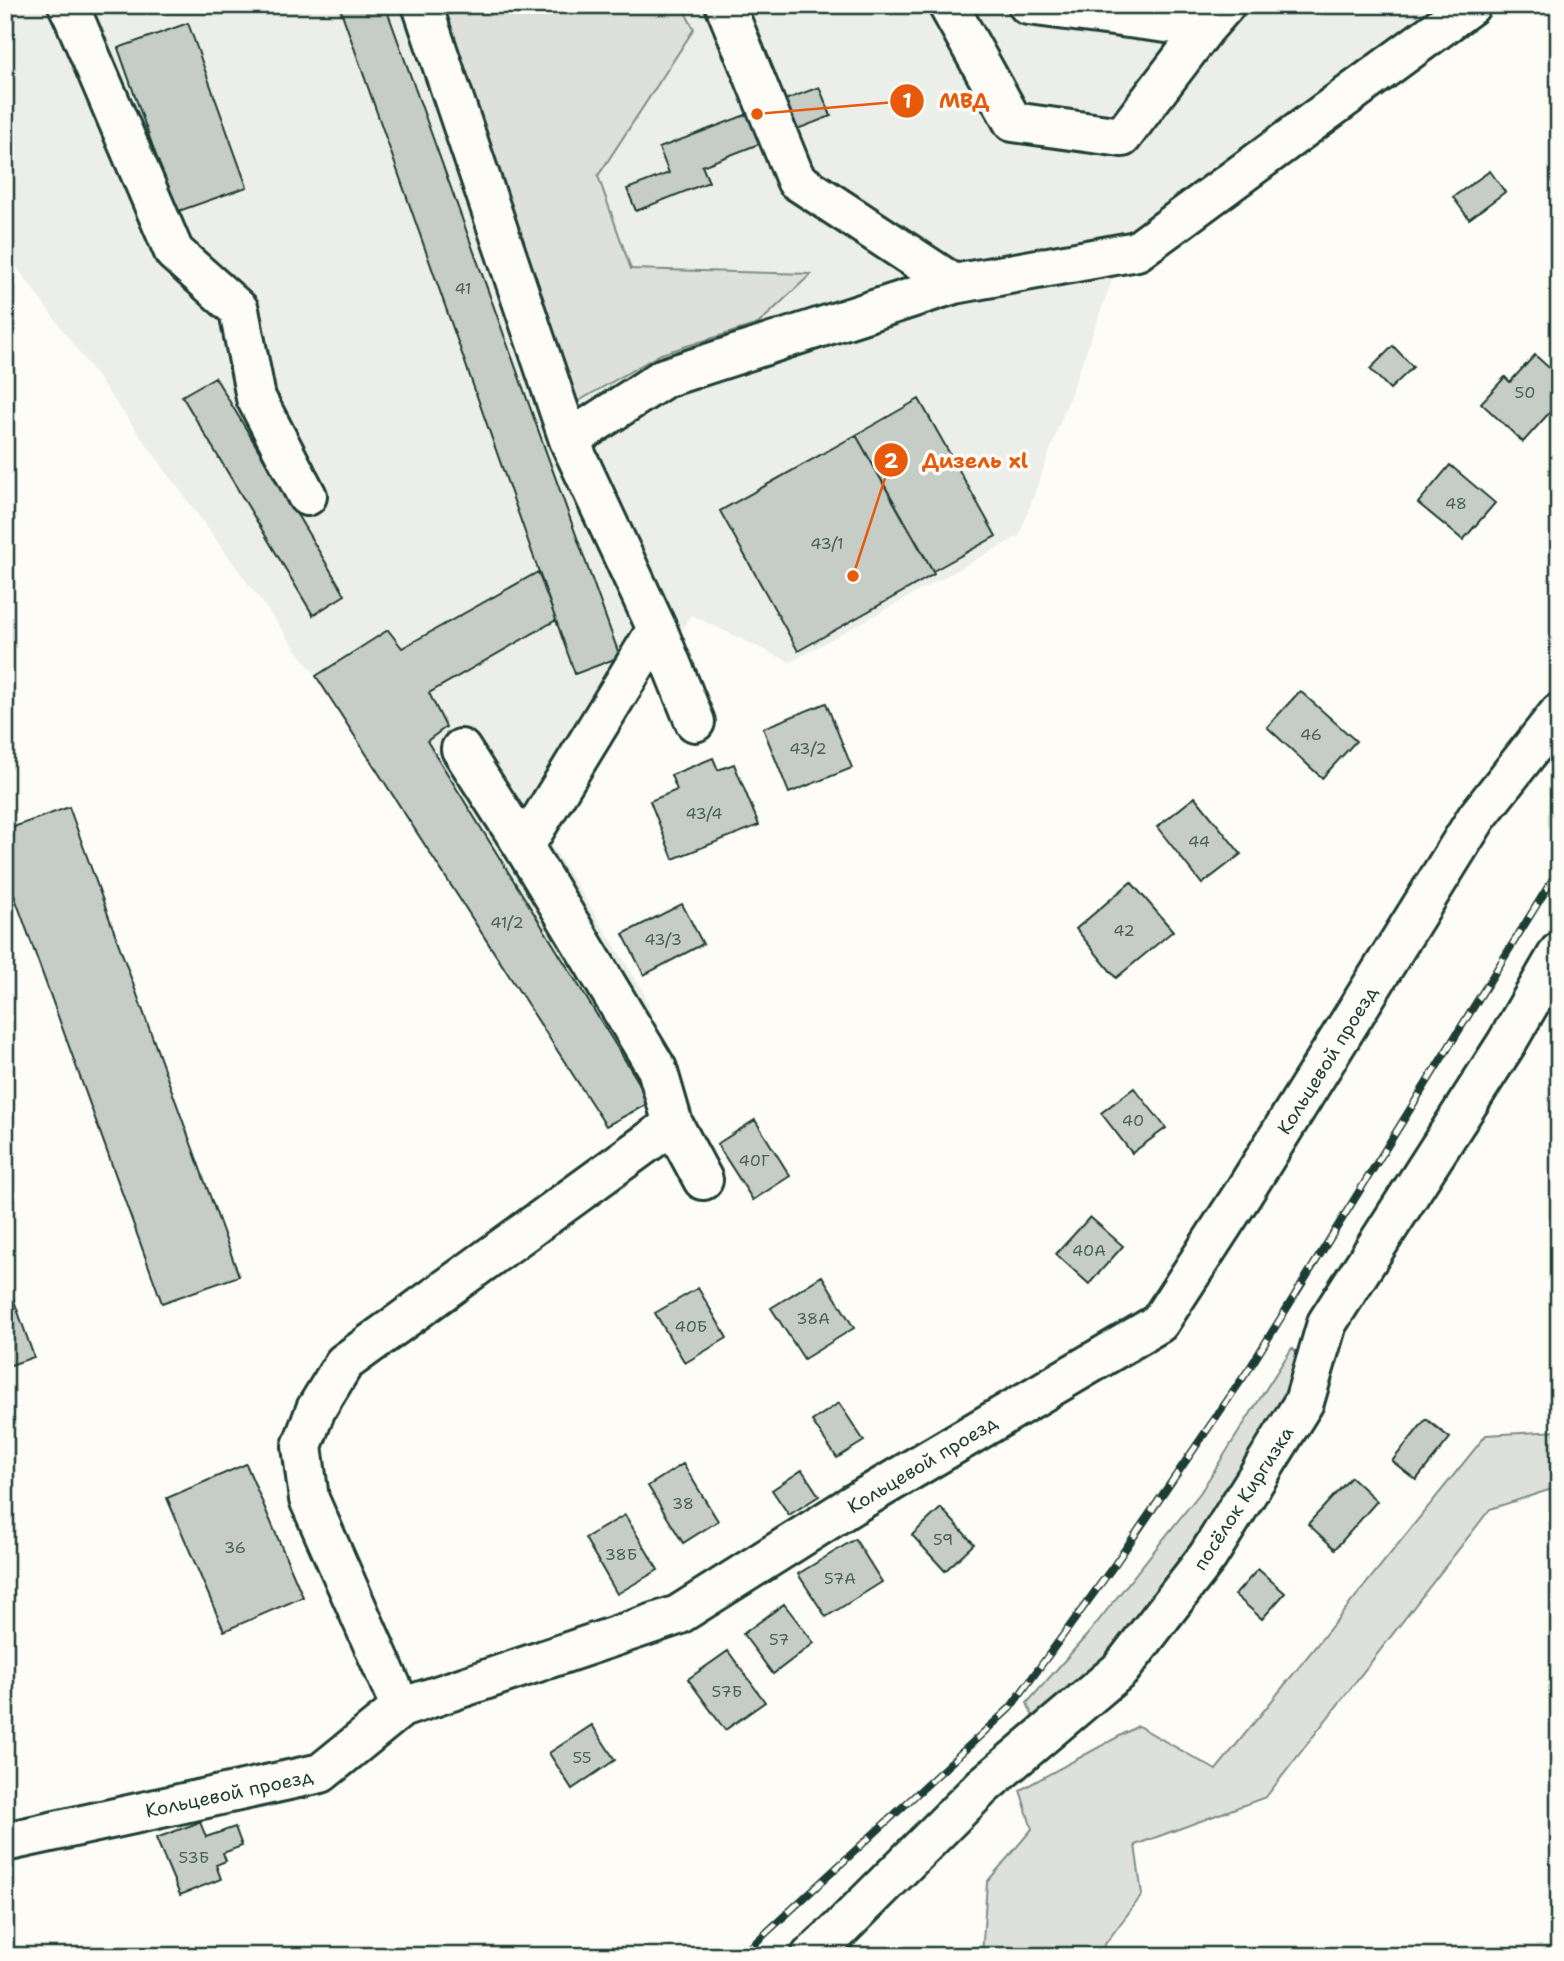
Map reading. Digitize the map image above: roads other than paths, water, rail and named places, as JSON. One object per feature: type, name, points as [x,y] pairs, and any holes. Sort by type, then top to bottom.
[{"type":"street","points":[[68,5],[174,252],[239,310],[256,398],[307,496]]},
{"type":"street","points":[[422,5],[569,440],[657,629],[695,722]]},
{"type":"street","points":[[725,5],[796,180],[954,284]]},
{"type":"street","points":[[948,5],[1013,122],[1122,137],[1215,16]]},
{"type":"street","points":[[1028,5],[1215,16]]},
{"type":"street","points":[[569,440],[664,378],[954,284],[1137,251],[1471,5]]},
{"type":"street","points":[[524,848],[657,629]]},
{"type":"street","name":"Кольцевой проезд","points":[[5,1842],[321,1773],[401,1708],[678,1615],[852,1505],[1159,1323],[1244,1192],[1477,817],[1559,713]]},
{"type":"street","points":[[461,749],[657,1069],[673,1124],[703,1180]]},
{"type":"street","name":"посёлок Киргизка","points":[[811,1956],[984,1786],[1120,1670],[1208,1556],[1304,1402],[1327,1323],[1506,1044],[1559,953]]},
{"type":"street","points":[[401,1708],[310,1499],[302,1446],[316,1409],[344,1363],[673,1124]]},
{"type":"railway","points":[[741,1956],[1010,1708],[1115,1564],[1251,1366],[1559,869]]},
{"type":"place","name":"МВД","points":[[757,114]]},
{"type":"place","name":"Дизель xl","points":[[853,576]]}]
